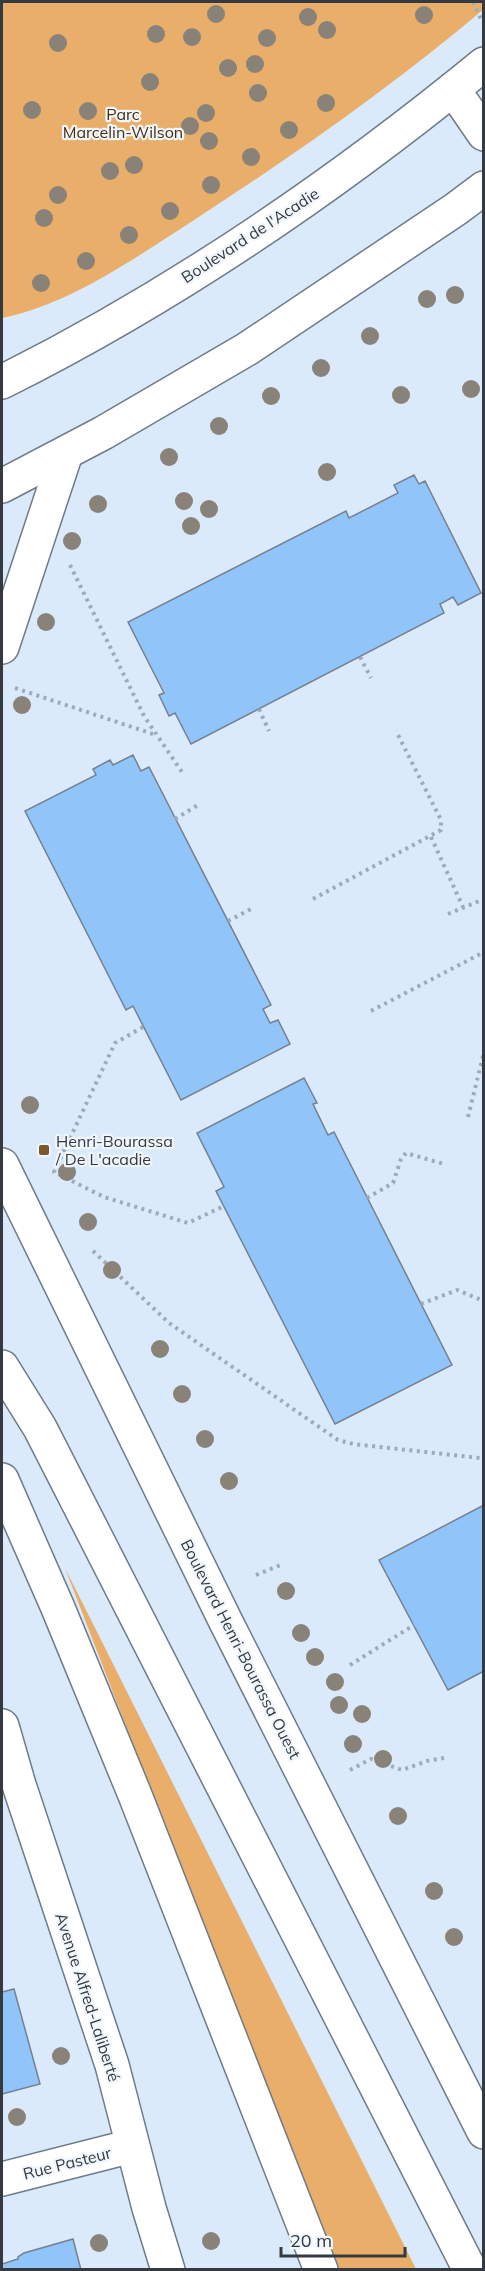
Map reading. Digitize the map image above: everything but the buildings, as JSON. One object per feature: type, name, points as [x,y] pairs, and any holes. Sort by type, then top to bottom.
[{"type":"main road","name":"Boulevard de l'Acadie","points":[[5,378],[80,341],[247,239],[376,150],[483,64]]},
{"type":"main road","points":[[453,89],[483,134]]},
{"type":"main road","points":[[2,486],[66,453],[247,349],[447,215],[483,188]]},
{"type":"main road","points":[[2,646],[66,453]]},
{"type":"main road","name":"Boulevard Henri-Bourassa Ouest","points":[[2,1165],[220,1609],[483,2132]]},
{"type":"main road","points":[[2,1367],[40,1428],[470,2270]]},
{"type":"main road","points":[[2,1480],[135,1794],[321,2270]]},
{"type":"main road","name":"Avenue Alfred-Laliberté","points":[[2,1726],[22,1797],[112,2065],[148,2208],[168,2270]]},
{"type":"main road","name":"Rue Pasteur","points":[[2,2179],[132,2146]]},
{"type":"path","points":[[473,2],[481,19]]},
{"type":"path","points":[[67,558],[144,716],[184,775]]},
{"type":"path","points":[[360,657],[371,678]]},
{"type":"path","points":[[15,688],[157,735]]},
{"type":"path","points":[[259,709],[268,731]]},
{"type":"path","points":[[313,899],[441,830],[441,820],[396,731]]},
{"type":"path","points":[[175,819],[198,806]]},
{"type":"path","points":[[431,837],[463,907]]},
{"type":"path","points":[[448,914],[483,899]]},
{"type":"path","points":[[228,921],[251,909]]},
{"type":"path","points":[[371,1011],[483,952]]},
{"type":"path","points":[[143,1027],[115,1042],[54,1172],[104,1197],[188,1223],[224,1206]]},
{"type":"path","points":[[468,1117],[483,1052]]},
{"type":"path","points":[[367,1198],[393,1183],[401,1159],[406,1153],[444,1164]]},
{"type":"path","points":[[93,1251],[169,1323],[338,1440],[354,1444],[480,1458]]},
{"type":"path","points":[[421,1304],[457,1290],[483,1301]]},
{"type":"path","points":[[256,1575],[283,1564]]},
{"type":"path","points":[[350,1665],[414,1625]]},
{"type":"path","points":[[350,1770],[371,1759],[402,1770],[444,1758]]},
{"type":"green space","name":"Parc Marcelin-Wilson","points":[[2,2],[483,2],[484,9],[412,67],[339,121],[264,174],[144,252],[99,280],[52,303],[2,318]]},
{"type":"green space","points":[[65,1568],[416,2269],[335,2269]]},
{"type":"place","name":"Henri-Bourassa / De L'acadie","points":[[44,1150]]}]
